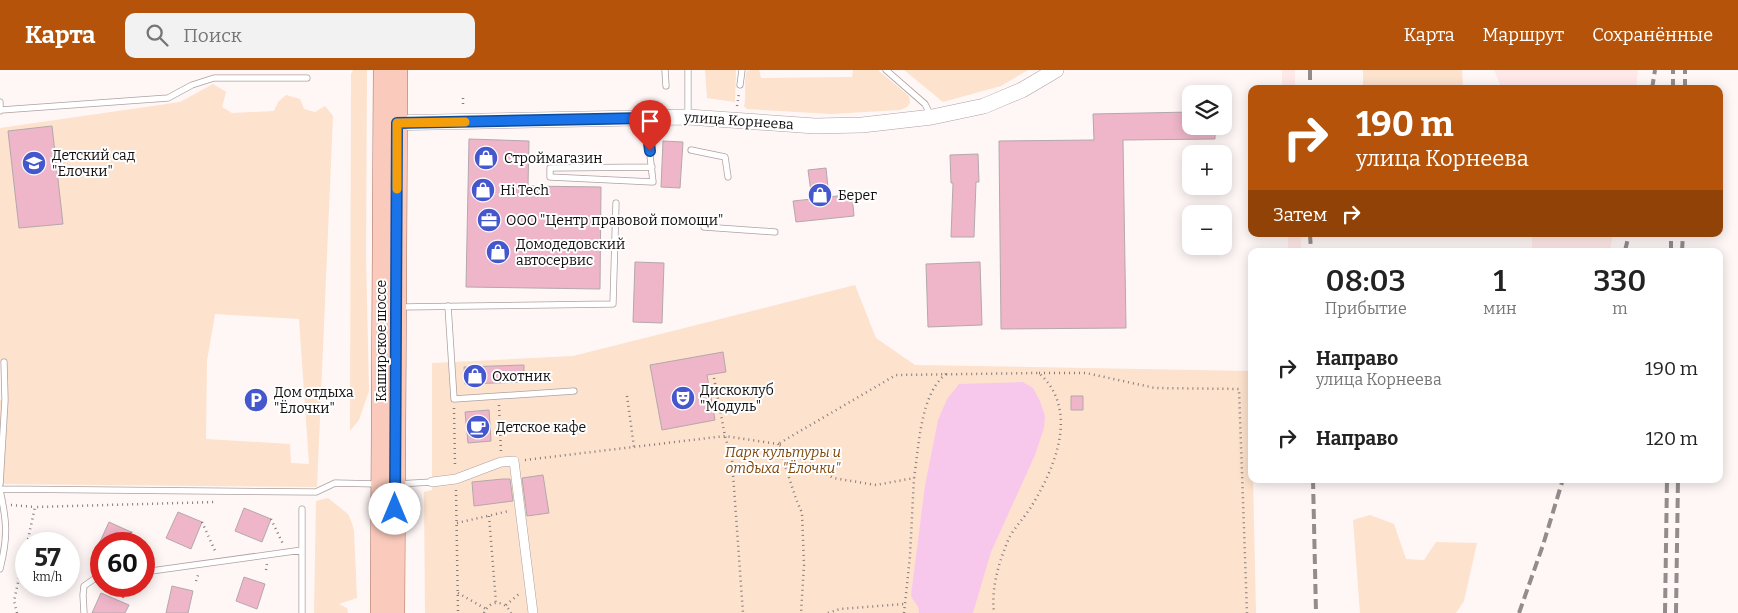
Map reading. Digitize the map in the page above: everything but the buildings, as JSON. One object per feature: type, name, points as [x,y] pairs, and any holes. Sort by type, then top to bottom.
[{"type":"main road","name":"Каширское шоссе","points":[[380,613],[396,307],[390,123],[383,70]]},
{"type":"main road","name":"Каширское шоссе","points":[[395,613],[388,484],[390,123],[398,70]]},
{"type":"street","name":"улица Корнеева","points":[[390,123],[688,117],[839,126],[880,124],[972,109],[997,101],[1033,84],[1056,70]]},
{"type":"street","points":[[432,482],[456,479],[501,462],[514,461],[533,613]]},
{"type":"lane","points":[[665,70],[666,86]]},
{"type":"lane","points":[[688,70],[688,117]]},
{"type":"lane","points":[[740,85],[742,70]]},
{"type":"lane","points":[[886,70],[925,104],[932,116]]},
{"type":"lane","points":[[0,102],[0,111],[168,98],[192,85],[214,78],[307,78]]},
{"type":"lane","points":[[646,118],[652,167],[653,182],[550,177],[550,168],[652,167]]},
{"type":"lane","points":[[691,150],[725,157],[728,178]]},
{"type":"lane","points":[[396,307],[613,304],[616,203]]},
{"type":"lane","points":[[704,227],[775,232]]},
{"type":"lane","points":[[448,306],[454,399],[574,391]]},
{"type":"lane","points":[[0,484],[5,400],[4,362]]},
{"type":"lane","points":[[0,569],[6,547],[6,518],[0,490],[316,492],[335,483],[388,484],[432,482]]},
{"type":"lane","points":[[302,509],[302,613]]},
{"type":"lane","points":[[155,571],[302,550]]},
{"type":"lane","points":[[84,613],[82,595],[84,586],[90,582]]},
{"type":"path","points":[[463,98],[463,107]]},
{"type":"path","points":[[994,613],[993,596],[995,580],[1006,547],[1012,532],[1030,508],[1042,485],[1060,435],[1062,419],[1057,399],[1050,384],[1039,373]]},
{"type":"path","points":[[778,444],[896,375],[1086,373],[1155,388],[1239,389],[1247,613]]},
{"type":"path","points":[[904,613],[910,556],[914,478],[922,425],[928,401],[936,384],[946,374]]},
{"type":"path","points":[[714,378],[725,436],[732,460],[743,613]]},
{"type":"path","points":[[499,396],[501,462]]},
{"type":"path","points":[[626,396],[634,447]]},
{"type":"path","points":[[454,399],[458,613]]},
{"type":"path","points":[[514,461],[725,436],[778,444],[833,478],[876,485],[914,478]]},
{"type":"path","points":[[778,444],[802,513],[804,565],[800,613]]},
{"type":"path","points":[[3,505],[35,507],[223,502]]},
{"type":"path","points":[[29,532],[35,507]]},
{"type":"path","points":[[457,523],[519,509]]},
{"type":"path","points":[[489,516],[496,603]]},
{"type":"path","points":[[271,518],[287,552]]},
{"type":"path","points":[[202,522],[219,562]]},
{"type":"path","points":[[506,605],[529,585]]},
{"type":"path","points":[[458,593],[486,609]]},
{"type":"path","points":[[15,597],[16,613]]},
{"type":"path","points":[[484,613],[489,606],[496,603],[506,605],[511,613]]},
{"type":"path","points":[[828,613],[840,609],[904,604]]},
{"type":"shaded area","points":[[1282,70],[1295,70],[1295,85],[1282,85]]},
{"type":"shaded area","points":[[1494,70],[1638,70],[1636,85],[1500,85]]},
{"type":"shaded area","points":[[1288,237],[1301,237],[1301,248],[1288,248]]},
{"type":"shaded area","points":[[1532,237],[1612,237],[1611,248],[1532,248]]},
{"type":"shaded area","points":[[1023,382],[1033,388],[1040,401],[1045,416],[1044,428],[1035,455],[991,552],[973,613],[919,613],[918,607],[911,595],[925,486],[938,420],[947,399],[959,384]]},
{"type":"green space","points":[[353,70],[367,70],[366,256],[369,391],[359,420],[350,431],[351,74]]},
{"type":"green space","points":[[705,70],[736,70],[735,102],[707,98]]},
{"type":"green space","points":[[759,70],[761,78],[852,77],[853,70],[878,70],[909,96],[910,103],[907,107],[900,110],[831,114],[747,109],[744,106],[745,79],[747,71]]},
{"type":"green space","points":[[904,70],[1028,70],[1001,86],[943,102]]},
{"type":"green space","points":[[1363,70],[1462,70],[1463,85],[1363,85]]},
{"type":"green space","points":[[213,84],[226,92],[222,107],[232,113],[274,111],[278,102],[286,95],[300,99],[304,109],[315,112],[325,106],[333,116],[317,487],[0,484],[0,400],[4,400],[4,362],[0,362],[0,128],[180,102]],"holes":[[[215,314],[299,319],[309,464],[291,463],[290,444],[206,439],[207,361]]]},
{"type":"green space","name":"Парк культуры и отдыха \"Ёлочки\"","points":[[855,285],[876,338],[915,365],[1248,371],[1248,483],[1253,483],[1256,613],[425,613],[424,492],[432,490],[432,363],[573,356]]},
{"type":"green space","points":[[328,498],[348,514],[354,531],[357,598],[339,604],[347,608],[348,613],[314,613],[316,501]]},
{"type":"green space","points":[[1370,515],[1394,524],[1406,559],[1424,560],[1436,542],[1477,543],[1464,601],[1456,613],[1360,613],[1353,520]]},
{"type":"railway","points":[[1310,70],[1310,85]]},
{"type":"railway","points":[[1653,85],[1655,70]]},
{"type":"railway","points":[[1673,70],[1673,85]]},
{"type":"railway","points":[[1685,70],[1685,85]]},
{"type":"railway","points":[[1310,237],[1311,248]]},
{"type":"railway","points":[[1626,248],[1628,237]]},
{"type":"railway","points":[[1671,237],[1671,248]]},
{"type":"railway","points":[[1682,248],[1683,237]]},
{"type":"railway","points":[[1313,483],[1316,613]]},
{"type":"railway","points":[[1519,613],[1543,545],[1562,483]]},
{"type":"railway","points":[[1665,613],[1667,483]]},
{"type":"railway","points":[[1676,613],[1678,483]]},
{"type":"slow traffic","points":[[397,189],[397,123],[465,122]]},
{"type":"place","name":"Строймагазин","points":[[486,158]]},
{"type":"place","name":"Детский сад \"Елочки\"","points":[[34,163]]},
{"type":"place","name":"Hi Tech","points":[[483,190]]},
{"type":"place","name":"Берег","points":[[820,195]]},
{"type":"place","name":"ООО \"Центр правовой помощи\"","points":[[489,220]]},
{"type":"place","name":"Домодедовский автосервис","points":[[498,252]]},
{"type":"place","name":"Охотник","points":[[475,376]]},
{"type":"place","name":"Дискоклуб \"Модуль\"","points":[[683,398]]},
{"type":"place","name":"Дом отдыха \"Ёлочки\"","points":[[256,400]]},
{"type":"place","name":"Детское кафе","points":[[478,427]]},
{"type":"route","points":[[395,509],[397,123],[646,118],[650,151]]}]
